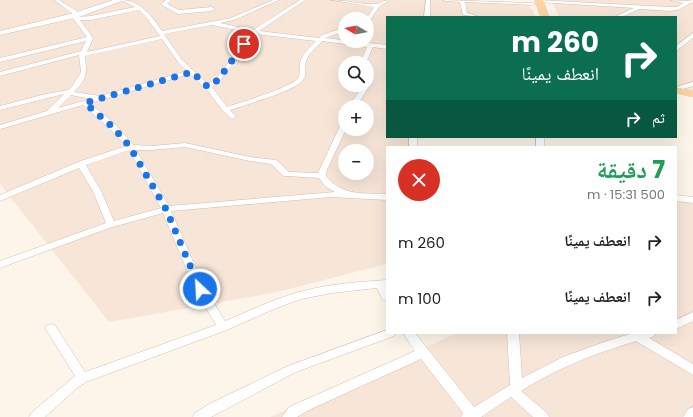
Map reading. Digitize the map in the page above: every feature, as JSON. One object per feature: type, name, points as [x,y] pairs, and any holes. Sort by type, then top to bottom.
[{"type":"main road","points":[[677,90],[693,94]]},
{"type":"main road","points":[[677,95],[693,100]]},
{"type":"street","points":[[56,0],[76,15],[88,19],[140,8]]},
{"type":"street","points":[[0,30],[76,15],[111,0]]},
{"type":"street","points":[[0,33],[76,15],[121,0],[133,2],[140,8],[162,35],[181,62],[208,87],[232,117]]},
{"type":"street","points":[[169,0],[164,4],[178,12],[212,9]]},
{"type":"street","points":[[0,74],[243,15],[277,0]]},
{"type":"street","points":[[208,87],[218,80],[254,32],[303,0]]},
{"type":"street","points":[[333,0],[378,6]]},
{"type":"street","points":[[374,12],[378,6],[387,0]]},
{"type":"street","points":[[427,16],[428,0]]},
{"type":"street","points":[[445,0],[538,8],[614,5],[674,9],[690,2]]},
{"type":"street","points":[[614,5],[618,0]]},
{"type":"street","points":[[672,0],[690,2]]},
{"type":"street","points":[[462,1],[465,14],[473,16]]},
{"type":"street","points":[[619,16],[640,7]]},
{"type":"street","points":[[47,114],[70,93],[84,72],[83,53],[89,44],[90,38],[76,15]]},
{"type":"street","points":[[212,23],[254,32],[338,42]]},
{"type":"street","points":[[225,110],[289,87],[299,81],[302,78],[305,58],[327,34],[338,30]]},
{"type":"street","points":[[677,48],[693,34]]},
{"type":"street","points":[[0,60],[90,38]]},
{"type":"street","points":[[374,45],[386,47]]},
{"type":"street","points":[[0,127],[192,72]]},
{"type":"street","points":[[677,90],[693,84]]},
{"type":"street","points":[[0,108],[46,96],[70,93],[100,99]]},
{"type":"street","points":[[85,103],[114,128],[130,147],[166,209],[200,289],[223,327]]},
{"type":"street","points":[[339,136],[323,170],[322,176],[328,184],[345,194]]},
{"type":"street","points":[[0,198],[81,164],[130,147],[192,146],[250,159],[274,162],[287,174],[322,176]]},
{"type":"street","points":[[81,164],[97,191],[111,225]]},
{"type":"street","points":[[0,265],[111,225],[166,209],[317,194],[345,194],[386,198]]},
{"type":"street","points":[[677,198],[693,200]]},
{"type":"street","points":[[36,417],[73,384],[82,378],[223,327],[268,307],[300,296],[327,290],[383,284],[386,294]]},
{"type":"street","points":[[677,324],[693,316]]},
{"type":"street","points":[[51,328],[82,378]]},
{"type":"street","points":[[200,417],[214,408],[292,369],[387,334]]},
{"type":"street","points":[[410,334],[471,416],[540,373],[576,357],[646,334]]},
{"type":"street","points":[[513,334],[514,389],[542,417]]},
{"type":"street","points":[[637,336],[693,370]]},
{"type":"street","points":[[289,417],[294,411],[306,405],[423,353]]},
{"type":"street","points":[[690,417],[693,413]]},
{"type":"shaded area","points":[[0,0],[432,0],[528,3],[535,16],[386,16],[386,138],[412,138],[412,146],[386,146],[386,264],[273,293],[109,322],[0,184]]},
{"type":"shaded area","points":[[551,0],[693,0],[693,91],[677,86],[677,16],[559,16]]},
{"type":"shaded area","points":[[677,196],[693,198],[693,417],[270,417],[455,334],[677,334]]},
{"type":"route","points":[[200,289],[166,209],[130,147],[114,128],[85,103],[192,72],[208,87],[216,83],[244,44]]}]
